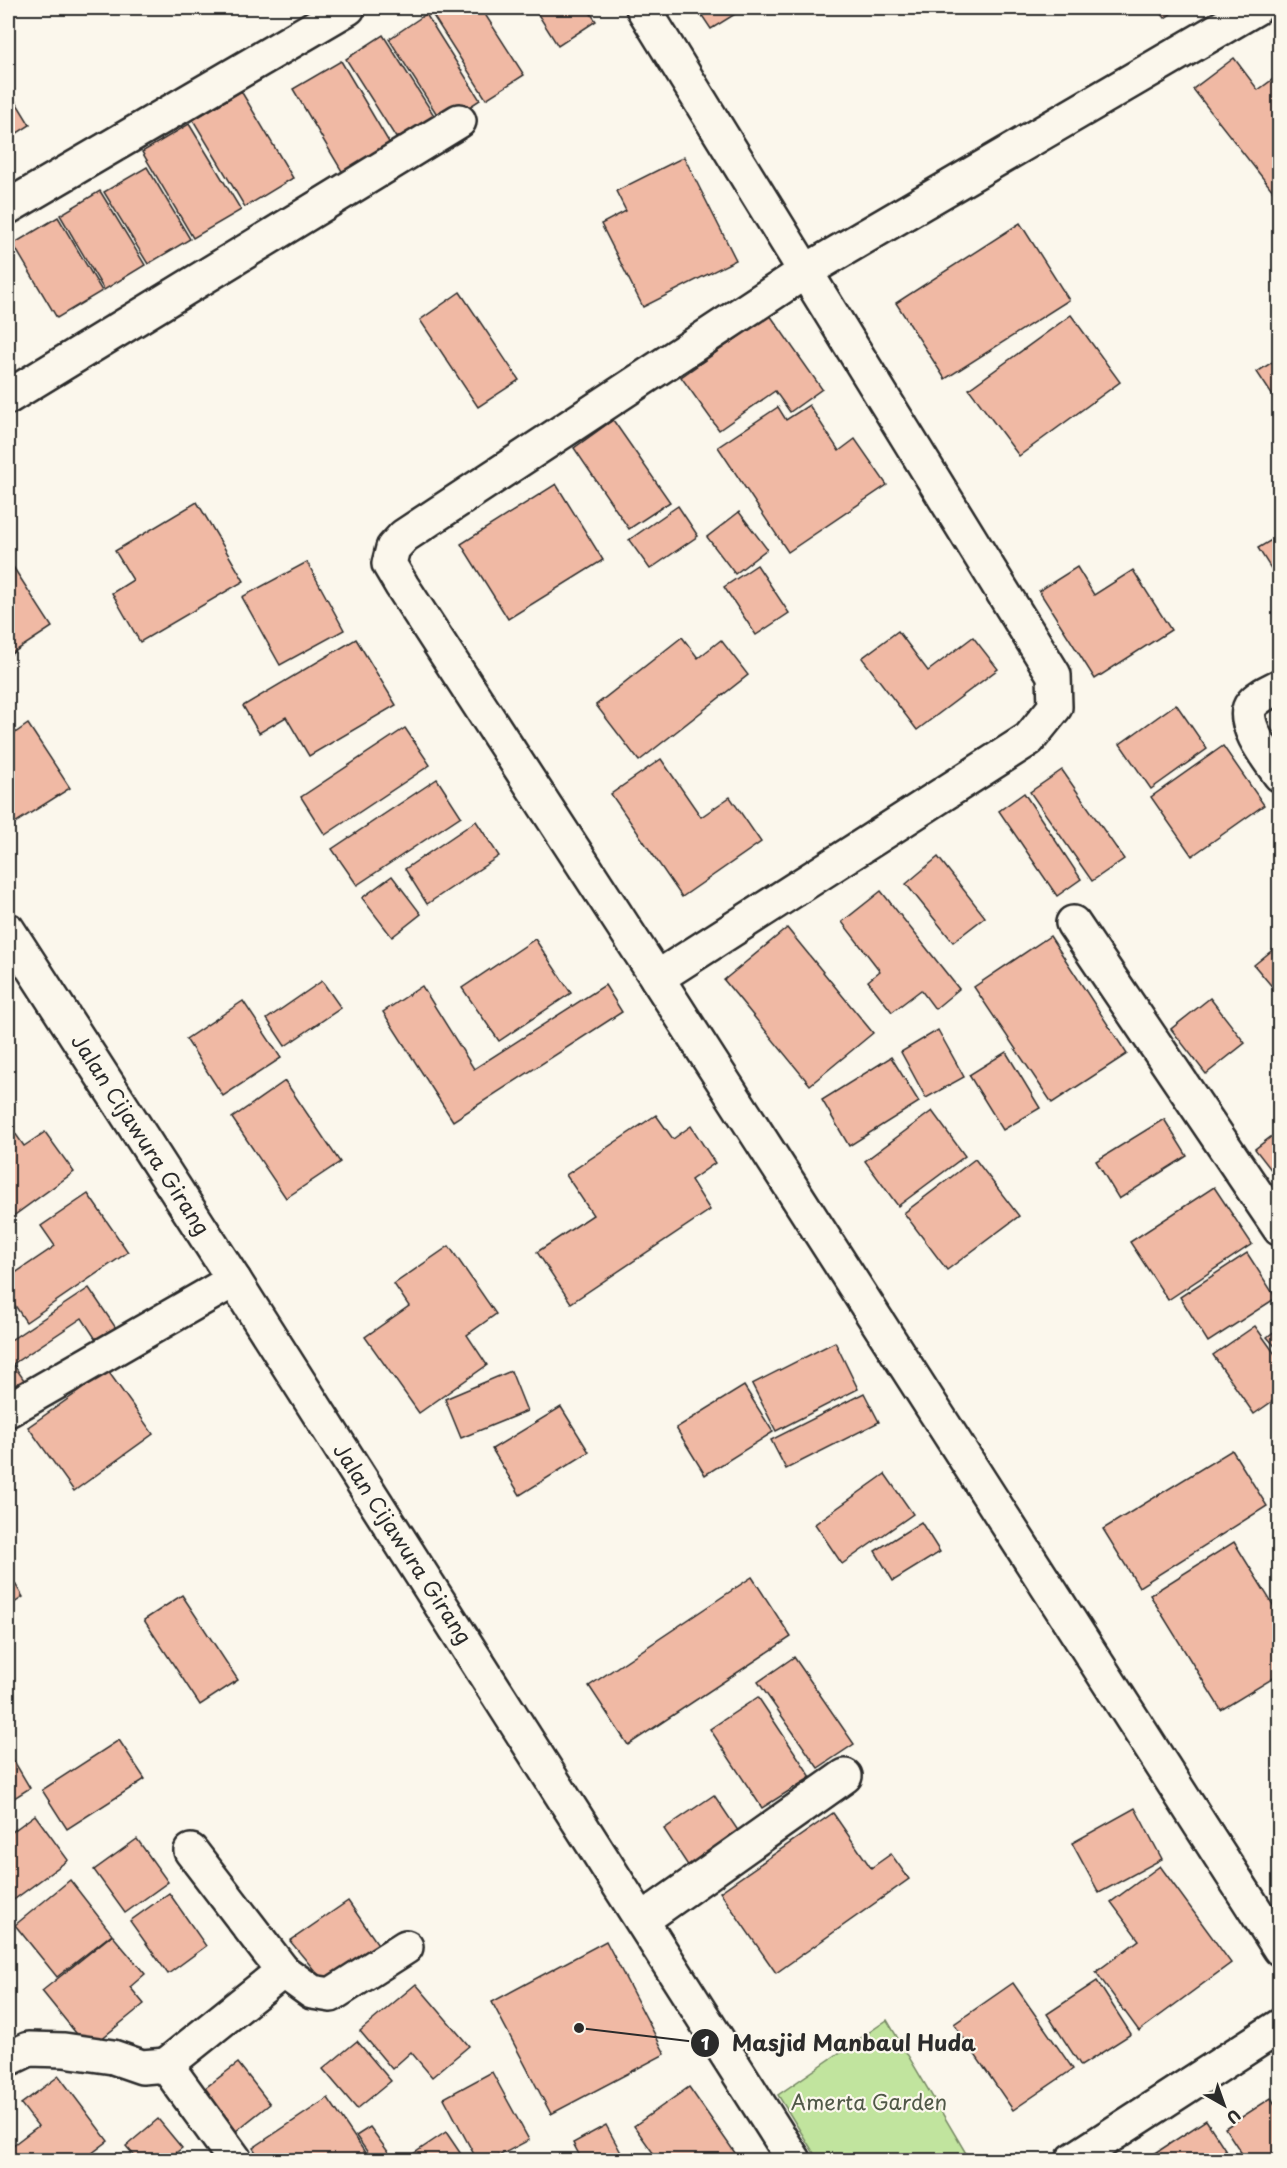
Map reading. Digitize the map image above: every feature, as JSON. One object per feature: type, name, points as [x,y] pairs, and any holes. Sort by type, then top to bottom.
[{"type":"street","points":[[8,207],[348,8]]},
{"type":"street","points":[[643,8],[1054,675],[1055,707],[1029,739],[657,978]]},
{"type":"street","points":[[1256,8],[806,271],[404,536],[393,548],[389,564],[1280,1949]]},
{"type":"street","points":[[8,397],[459,121]]},
{"type":"street","points":[[1280,686],[1253,702],[1248,713],[1249,723],[1259,744],[1280,775]]},
{"type":"street","points":[[1073,922],[1280,1229]]},
{"type":"street","name":"Jalan Cijawura Girang","points":[[8,930],[234,1280],[794,2160]]},
{"type":"street","points":[[8,1410],[234,1280]]},
{"type":"street","points":[[642,1920],[845,1776]]},
{"type":"street","points":[[191,1851],[283,1971],[312,1992],[331,1995],[406,1947]]},
{"type":"street","points":[[8,2059],[29,2049],[64,2050],[113,2057],[142,2067],[166,2065],[283,1971]]},
{"type":"street","points":[[1073,2160],[1280,2026]]},
{"type":"street","points":[[166,2065],[235,2160]]},
{"type":"green space","name":"Amerta Garden","points":[[887,2020],[970,2160],[818,2160],[778,2095]]},
{"type":"building","points":[[442,8],[481,8],[524,75],[486,99],[432,14]]},
{"type":"building","points":[[534,8],[587,8],[596,21],[558,46]]},
{"type":"building","points":[[697,8],[745,8],[711,29]]},
{"type":"building","points":[[1157,8],[1179,8],[1165,18]]},
{"type":"building","points":[[426,14],[480,100],[443,124],[389,39]]},
{"type":"building","points":[[383,35],[437,120],[400,144],[346,59]]},
{"type":"building","points":[[1234,58],[1258,90],[1280,74],[1280,200],[1193,89]]},
{"type":"building","points":[[341,61],[393,149],[346,178],[293,89]]},
{"type":"building","points":[[8,89],[30,125],[8,139]]},
{"type":"building","points":[[241,91],[293,178],[245,207],[193,120]]},
{"type":"building","points":[[189,124],[241,210],[193,238],[142,152]]},
{"type":"building","points":[[684,157],[736,260],[643,307],[601,224],[626,211],[616,191]]},
{"type":"building","points":[[147,167],[190,239],[148,264],[104,192]]},
{"type":"building","points":[[100,191],[145,265],[104,290],[60,215]]},
{"type":"building","points":[[58,217],[102,291],[57,318],[13,244]]},
{"type":"building","points":[[1020,223],[1069,300],[945,379],[896,303]]},
{"type":"building","points":[[460,292],[519,380],[478,407],[420,320]]},
{"type":"building","points":[[770,315],[822,389],[790,412],[775,391],[719,430],[681,377]]},
{"type":"building","points":[[1071,315],[1120,382],[1019,456],[969,389]]},
{"type":"building","points":[[1280,357],[1280,407],[1257,372]]},
{"type":"building","points":[[809,405],[839,451],[855,439],[887,485],[788,552],[718,447],[778,407],[786,420]]},
{"type":"building","points":[[613,420],[670,502],[629,529],[574,448]]},
{"type":"building","points":[[556,484],[603,560],[508,619],[461,544]]},
{"type":"building","points":[[197,502],[244,581],[140,642],[112,593],[133,580],[115,551]]},
{"type":"building","points":[[678,506],[698,536],[650,569],[629,540]]},
{"type":"building","points":[[739,512],[767,549],[735,574],[707,537]]},
{"type":"building","points":[[1280,535],[1280,583],[1258,548]]},
{"type":"building","points":[[8,559],[52,627],[8,656]]},
{"type":"building","points":[[307,562],[344,630],[280,665],[242,597]]},
{"type":"building","points":[[757,565],[789,613],[756,635],[724,587]]},
{"type":"building","points":[[1077,567],[1094,595],[1133,570],[1171,630],[1095,679],[1039,591]]},
{"type":"building","points":[[898,631],[928,671],[973,637],[998,669],[917,730],[862,658]]},
{"type":"building","points":[[682,637],[698,658],[721,640],[748,675],[639,761],[596,705]]},
{"type":"building","points":[[356,639],[396,705],[309,756],[286,717],[259,733],[243,706]]},
{"type":"building","points":[[1176,704],[1207,749],[1151,789],[1120,744]]},
{"type":"building","points":[[28,724],[70,788],[15,823],[8,812],[8,738]]},
{"type":"building","points":[[405,728],[430,765],[325,835],[301,797]]},
{"type":"building","points":[[1223,746],[1264,805],[1192,856],[1151,797]]},
{"type":"building","points":[[661,759],[701,817],[730,797],[761,842],[682,897],[611,794]]},
{"type":"building","points":[[1062,770],[1124,859],[1092,881],[1030,792]]},
{"type":"building","points":[[437,779],[461,816],[357,885],[332,849]]},
{"type":"building","points":[[1024,793],[1081,879],[1057,896],[999,811]]},
{"type":"building","points":[[476,821],[499,856],[427,904],[405,869]]},
{"type":"building","points":[[938,857],[985,917],[953,942],[906,884]]},
{"type":"building","points":[[392,876],[421,914],[392,937],[362,898]]},
{"type":"building","points":[[881,891],[959,989],[935,1009],[921,990],[892,1012],[868,981],[880,971],[842,922]]},
{"type":"building","points":[[787,928],[873,1033],[810,1085],[724,980]]},
{"type":"building","points":[[1050,936],[1127,1054],[1052,1103],[974,987]]},
{"type":"building","points":[[535,939],[571,993],[499,1041],[462,988]]},
{"type":"building","points":[[1280,944],[1280,996],[1254,965]]},
{"type":"building","points":[[322,981],[341,1008],[285,1046],[267,1019]]},
{"type":"building","points":[[605,985],[622,1012],[453,1121],[383,1012],[422,986],[474,1069]]},
{"type":"building","points":[[1210,998],[1245,1043],[1206,1074],[1171,1029]]},
{"type":"building","points":[[243,1001],[281,1058],[223,1096],[186,1039]]},
{"type":"building","points":[[938,1030],[964,1077],[926,1098],[901,1052]]},
{"type":"building","points":[[1006,1052],[1040,1108],[1003,1130],[969,1075]]},
{"type":"building","points":[[891,1057],[919,1102],[849,1146],[822,1100]]},
{"type":"building","points":[[285,1081],[340,1162],[286,1198],[232,1118]]},
{"type":"building","points":[[932,1111],[965,1156],[898,1206],[865,1161]]},
{"type":"building","points":[[656,1115],[673,1139],[691,1126],[715,1163],[691,1180],[710,1210],[571,1303],[537,1252],[593,1215],[566,1175]]},
{"type":"building","points":[[1164,1119],[1187,1156],[1119,1199],[1096,1161]]},
{"type":"building","points":[[8,1123],[24,1146],[45,1132],[74,1172],[9,1219],[8,1217]]},
{"type":"building","points":[[1280,1130],[1280,1181],[1255,1149]]},
{"type":"building","points":[[975,1159],[1019,1216],[947,1270],[904,1213]]},
{"type":"building","points":[[1214,1187],[1252,1244],[1168,1300],[1130,1242]]},
{"type":"building","points":[[88,1194],[128,1252],[26,1322],[8,1295],[8,1278],[55,1246],[41,1226]]},
{"type":"building","points":[[449,1246],[496,1314],[467,1335],[487,1365],[419,1413],[365,1337],[409,1306],[394,1284]]},
{"type":"building","points":[[1247,1253],[1276,1298],[1208,1342],[1180,1297]]},
{"type":"building","points":[[89,1288],[120,1334],[101,1347],[82,1318],[13,1364],[33,1393],[8,1410],[8,1342]]},
{"type":"building","points":[[1255,1326],[1280,1361],[1280,1396],[1254,1414],[1213,1355]]},
{"type":"building","points":[[1280,1327],[1280,1352],[1267,1337]]},
{"type":"building","points":[[835,1342],[858,1389],[776,1431],[752,1384]]},
{"type":"building","points":[[108,1371],[153,1434],[74,1491],[28,1427]]},
{"type":"building","points":[[511,1371],[527,1411],[461,1438],[445,1399]]},
{"type":"building","points":[[744,1386],[773,1432],[705,1475],[676,1428]]},
{"type":"building","points":[[864,1393],[879,1422],[786,1469],[771,1440]]},
{"type":"building","points":[[561,1407],[589,1452],[520,1495],[492,1449]]},
{"type":"building","points":[[1232,1450],[1267,1506],[1139,1587],[1103,1529]]},
{"type":"building","points":[[885,1474],[913,1514],[842,1564],[815,1524]]},
{"type":"building","points":[[921,1522],[940,1552],[893,1581],[875,1551]]},
{"type":"building","points":[[1234,1542],[1280,1616],[1280,1674],[1221,1710],[1150,1595]]},
{"type":"building","points":[[8,1572],[23,1597],[8,1607]]},
{"type":"building","points":[[752,1577],[791,1637],[628,1745],[589,1686]]},
{"type":"building","points":[[182,1595],[238,1680],[200,1705],[144,1620]]},
{"type":"building","points":[[794,1657],[854,1744],[818,1768],[758,1682]]},
{"type":"building","points":[[758,1697],[811,1777],[762,1808],[710,1729]]},
{"type":"building","points":[[119,1740],[145,1779],[67,1829],[42,1790]]},
{"type":"building","points":[[8,1751],[30,1788],[8,1802]]},
{"type":"building","points":[[714,1795],[739,1832],[689,1867],[664,1829]]},
{"type":"building","points":[[1135,1808],[1162,1859],[1099,1893],[1072,1843]]},
{"type":"building","points":[[833,1813],[871,1868],[891,1854],[909,1879],[776,1973],[720,1892]]},
{"type":"building","points":[[35,1815],[68,1860],[8,1904],[8,1835]]},
{"type":"building","points":[[137,1839],[168,1882],[125,1913],[94,1870]]},
{"type":"building","points":[[1160,1866],[1231,1963],[1139,2031],[1096,1972],[1139,1940],[1111,1902]]},
{"type":"building","points":[[70,1880],[112,1934],[57,1977],[15,1925]]},
{"type":"building","points":[[169,1893],[206,1946],[168,1974],[130,1921]]},
{"type":"building","points":[[348,1901],[382,1950],[325,1983],[290,1941]]},
{"type":"building","points":[[112,1935],[145,1974],[130,1987],[144,2004],[89,2049],[42,1991]]},
{"type":"building","points":[[606,1941],[665,2054],[551,2114],[492,2002]]},
{"type":"building","points":[[1097,1981],[1131,2034],[1081,2066],[1047,2014]]},
{"type":"building","points":[[1013,1983],[1073,2069],[1013,2110],[954,2024]]},
{"type":"building","points":[[416,1984],[469,2046],[432,2077],[411,2052],[392,2069],[360,2031]]},
{"type":"building","points":[[357,2041],[391,2081],[357,2109],[323,2069]]},
{"type":"building","points":[[238,2063],[270,2104],[236,2131],[204,2089]]},
{"type":"building","points":[[492,2072],[529,2140],[491,2160],[477,2160],[444,2098]]},
{"type":"building","points":[[59,2076],[108,2141],[83,2160],[8,2160],[8,2149],[38,2126],[21,2104]]},
{"type":"building","points":[[689,2087],[740,2160],[658,2160],[634,2126]]},
{"type":"building","points":[[328,2098],[370,2160],[261,2160],[253,2148]]},
{"type":"building","points":[[1271,2098],[1280,2112],[1280,2160],[1246,2160],[1225,2128]]},
{"type":"building","points":[[158,2119],[182,2148],[167,2160],[138,2160],[126,2146]]},
{"type":"building","points":[[1206,2120],[1232,2160],[1159,2160],[1154,2154]]},
{"type":"building","points":[[606,2125],[625,2160],[582,2160],[573,2143]]},
{"type":"building","points":[[370,2127],[394,2160],[373,2160],[356,2136]]},
{"type":"building","points":[[446,2132],[465,2160],[404,2160]]},
{"type":"place","name":"Masjid Manbaul Huda","points":[[579,2028]]}]
